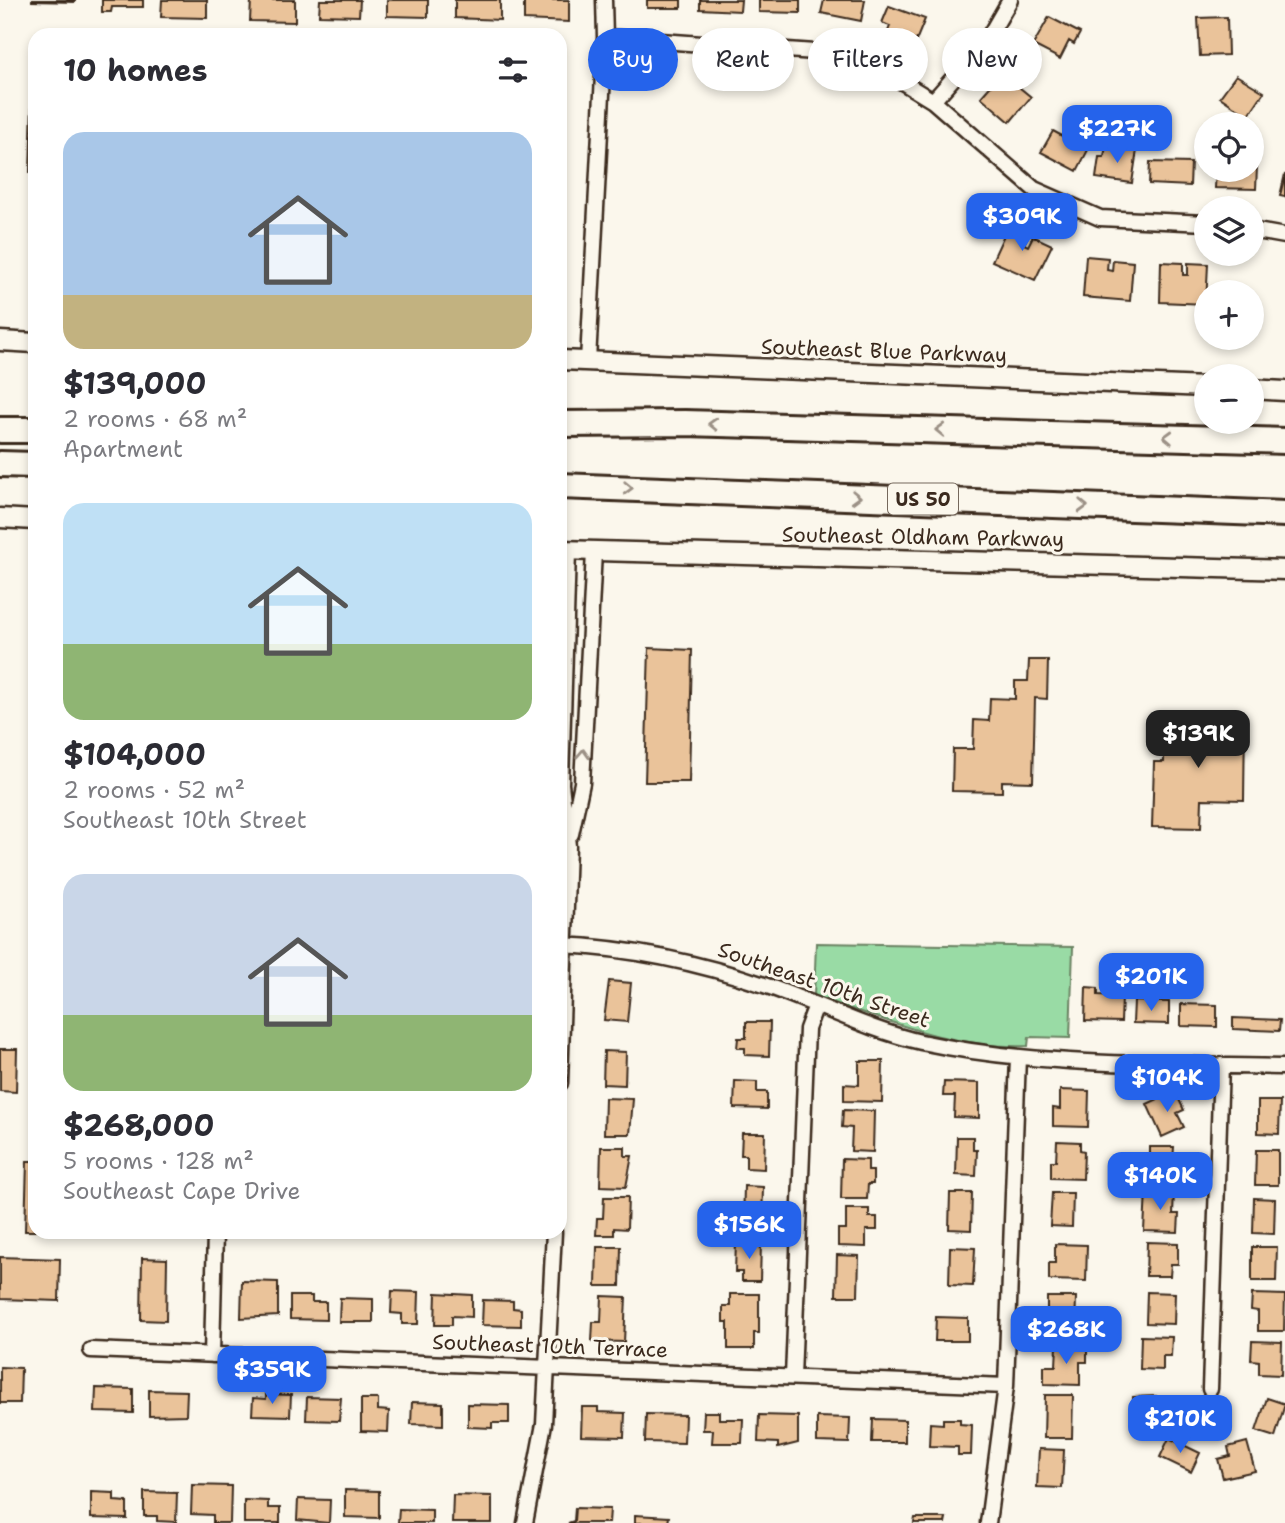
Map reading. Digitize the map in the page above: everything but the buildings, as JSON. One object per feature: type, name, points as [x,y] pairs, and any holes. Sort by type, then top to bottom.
[{"type":"highway","points":[[567,424],[685,423],[1285,441]]},
{"type":"highway","points":[[0,430],[28,430]]},
{"type":"highway","points":[[0,464],[28,466]]},
{"type":"highway","name":"US 50","points":[[567,486],[1285,514]]},
{"type":"street","points":[[604,0],[605,28]]},
{"type":"street","points":[[933,101],[987,40],[1010,0]]},
{"type":"street","points":[[678,42],[815,52],[873,64],[933,101],[1034,189],[1100,218],[1194,222]]},
{"type":"street","points":[[588,361],[602,91]]},
{"type":"street","points":[[1264,232],[1285,236]]},
{"type":"street","points":[[0,341],[28,343]]},
{"type":"street","name":"Southeast Blue Parkway","points":[[567,360],[1194,386]]},
{"type":"street","points":[[1264,390],[1285,391]]},
{"type":"street","points":[[0,518],[28,520]]},
{"type":"street","name":"Southeast Oldham Parkway","points":[[567,550],[1285,570]]},
{"type":"street","points":[[567,862],[582,783],[594,552]]},
{"type":"street","points":[[567,837],[568,846]]},
{"type":"street","name":"Southeast 10th Street","points":[[567,946],[620,951],[690,964],[767,986],[874,1028],[919,1041],[1018,1057],[1285,1068]]},
{"type":"street","points":[[793,1377],[807,1029],[816,1005]]},
{"type":"street","points":[[988,1523],[1006,1386],[1018,1057]]},
{"type":"street","points":[[1210,1389],[1221,1065]]},
{"type":"street","points":[[212,1355],[215,1239]]},
{"type":"street","points":[[525,1523],[540,1451],[548,1366],[554,1239]]},
{"type":"street","name":"Southeast 10th Terrace","points":[[91,1350],[1006,1386]]},
{"type":"green space","points":[[816,943],[1073,947],[1070,1038],[1029,1037],[1028,1046],[973,1043],[919,1031],[814,996]]}]
